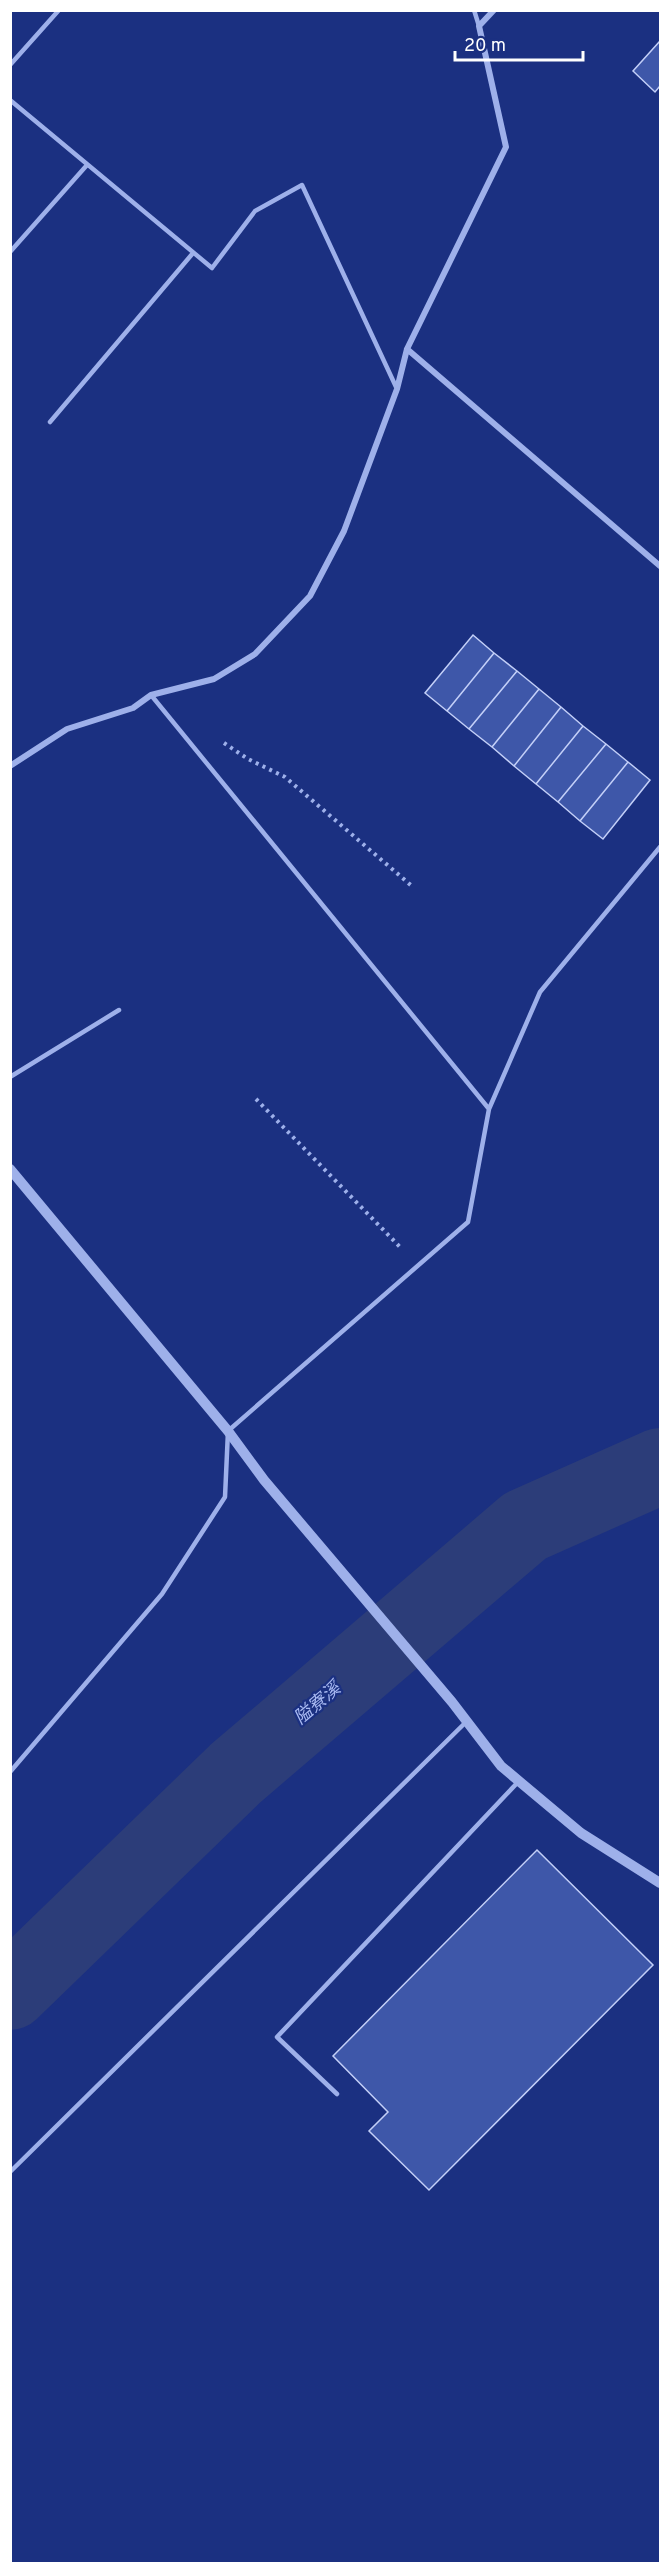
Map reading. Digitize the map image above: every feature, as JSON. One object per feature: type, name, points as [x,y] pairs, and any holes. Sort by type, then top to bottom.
[{"type":"street","points":[[10,766],[67,729],[133,708],[152,695],[214,679],[255,654],[310,596],[345,531],[397,389],[407,349],[506,147],[479,26],[494,10]]},
{"type":"street","points":[[407,349],[660,566]]},
{"type":"street","points":[[10,1169],[228,1431],[264,1479],[452,1702],[501,1766],[581,1833],[660,1883]]},
{"type":"lane","points":[[10,65],[59,10]]},
{"type":"lane","points":[[474,10],[479,26]]},
{"type":"lane","points":[[10,100],[212,268],[255,211],[302,185],[397,389]]},
{"type":"lane","points":[[10,252],[87,165]]},
{"type":"lane","points":[[50,422],[193,253]]},
{"type":"lane","points":[[152,695],[489,1109]]},
{"type":"lane","points":[[10,1772],[162,1594],[225,1497],[228,1431],[468,1222],[489,1109],[540,992],[660,848]]},
{"type":"lane","points":[[10,1077],[119,1010]]},
{"type":"lane","points":[[10,2172],[467,1721]]},
{"type":"lane","points":[[337,2094],[277,2037],[519,1781]]},
{"type":"path","points":[[219,740],[248,759],[285,777],[413,887]]},
{"type":"path","points":[[256,1099],[418,1266]]},
{"type":"building","points":[[660,41],[660,86],[655,92],[633,71]]},
{"type":"building","points":[[473,635],[494,653],[447,711],[425,693]]},
{"type":"building","points":[[494,653],[517,671],[469,729],[447,711]]},
{"type":"building","points":[[517,671],[539,689],[492,747],[469,729]]},
{"type":"building","points":[[539,689],[561,707],[514,766],[492,747]]},
{"type":"building","points":[[561,707],[583,726],[536,784],[514,766]]},
{"type":"building","points":[[583,726],[606,744],[558,802],[536,784]]},
{"type":"building","points":[[606,744],[628,762],[580,821],[558,802]]},
{"type":"building","points":[[628,762],[650,780],[603,839],[580,821]]},
{"type":"building","points":[[537,1850],[653,1965],[429,2190],[369,2131],[388,2112],[333,2056]]},
{"type":"waterway","name":"隘寮溪","points":[[10,1992],[236,1773],[525,1526],[660,1466]]}]
